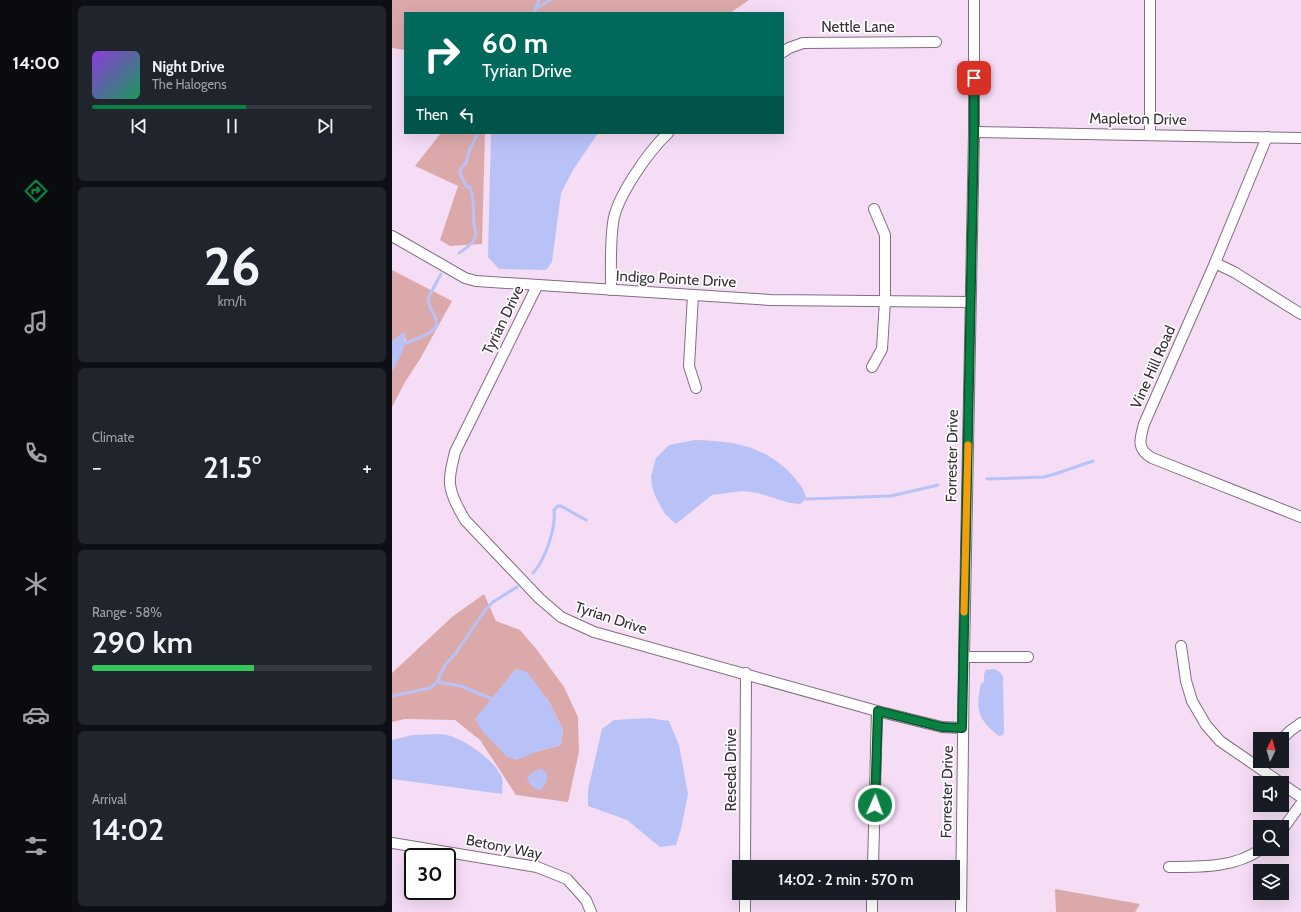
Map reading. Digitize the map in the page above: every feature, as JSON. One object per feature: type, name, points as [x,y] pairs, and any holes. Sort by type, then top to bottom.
[{"type":"street","name":"Forrester Drive","points":[[961,912],[962,728],[974,132],[974,0]]},
{"type":"street","points":[[1150,0],[1150,134]]},
{"type":"street","name":"Nettle Lane","points":[[784,51],[803,43],[936,42]]},
{"type":"street","name":"Mapleton Drive","points":[[974,132],[1150,134],[1301,138]]},
{"type":"street","points":[[610,290],[613,222],[619,203],[635,175],[660,141],[667,134]]},
{"type":"street","name":"Vine Hill Road","points":[[1267,137],[1215,263],[1144,424],[1141,434],[1141,447],[1146,454],[1152,458],[1301,517]]},
{"type":"street","points":[[872,367],[882,349],[885,301],[885,235],[874,209]]},
{"type":"street","name":"Indigo Pointe Drive","points":[[392,236],[465,278],[476,281],[771,300],[970,302]]},
{"type":"street","points":[[1215,263],[1234,272],[1301,314]]},
{"type":"street","name":"Tyrian Drive","points":[[537,286],[455,452],[450,485],[465,520],[539,598],[561,617],[594,632],[746,673],[878,711],[942,727],[962,728]]},
{"type":"street","points":[[693,295],[689,366],[696,388]]},
{"type":"street","points":[[1181,646],[1186,682],[1192,701],[1206,725],[1220,741],[1253,760]]},
{"type":"street","points":[[964,657],[1028,657]]},
{"type":"street","name":"Reseda Drive","points":[[745,860],[746,673]]},
{"type":"street","points":[[873,860],[878,711]]},
{"type":"street","points":[[1289,732],[1301,723]]},
{"type":"street","points":[[1265,768],[1274,776]]},
{"type":"street","points":[[1289,788],[1301,797]]},
{"type":"street","points":[[1289,820],[1301,804]]},
{"type":"street","name":"Betony Way","points":[[392,843],[537,868],[567,879],[586,900],[591,912]]},
{"type":"street","points":[[1170,866],[1219,866],[1238,861],[1253,854]]},
{"type":"street","points":[[744,900],[745,912]]},
{"type":"street","points":[[872,900],[872,912]]},
{"type":"shaded area","points":[[392,0],[749,0],[731,12],[404,12],[404,50],[392,48]]},
{"type":"shaded area","points":[[440,134],[485,134],[482,244],[450,246],[440,240],[458,186],[415,166]]},
{"type":"shaded area","points":[[392,270],[452,301],[392,407],[392,371],[406,340],[404,332],[392,341]]},
{"type":"shaded area","points":[[484,594],[496,621],[520,630],[537,650],[564,687],[578,717],[579,752],[568,802],[516,795],[480,740],[455,720],[405,719],[392,722],[392,673],[452,617]],"holes":[[[516,669],[548,700],[563,730],[561,745],[539,751],[476,719]]]},
{"type":"shaded area","points":[[1055,889],[1140,904],[1135,912],[1056,912]]},
{"type":"water","points":[[491,134],[597,134],[573,170],[561,193],[552,262],[546,270],[499,269],[488,257]]},
{"type":"water","points":[[404,332],[404,347],[392,371],[392,341]]},
{"type":"water","points":[[695,440],[736,444],[748,447],[772,458],[783,466],[800,484],[806,499],[800,504],[790,503],[758,493],[743,491],[712,495],[676,524],[665,514],[656,498],[652,487],[651,476],[656,458],[669,445]]},
{"type":"water","points":[[516,669],[527,672],[548,700],[563,730],[561,745],[539,751],[516,760],[507,757],[483,732],[475,719]]},
{"type":"water","points":[[994,669],[1000,672],[1003,677],[1004,732],[1003,735],[999,736],[982,719],[978,701],[981,684],[984,682],[984,674],[986,670]]},
{"type":"water","points":[[649,718],[669,721],[679,745],[688,794],[681,829],[676,845],[660,847],[627,820],[588,806],[588,790],[602,729],[614,720]]},
{"type":"water","points":[[412,735],[448,735],[466,743],[484,756],[498,771],[502,778],[502,794],[392,779],[392,740]]},
{"type":"water","points":[[541,769],[547,773],[547,779],[546,784],[538,791],[529,783],[527,777],[536,770]]},
{"type":"waterway","points":[[534,12],[539,0]]},
{"type":"waterway","points":[[536,8],[551,0]]},
{"type":"waterway","points":[[459,253],[470,245],[476,236],[472,192],[470,187],[466,186],[460,173],[461,168],[466,163],[469,151],[478,134]]},
{"type":"waterway","points":[[403,345],[430,332],[437,324],[428,298],[441,274]]},
{"type":"waterway","points":[[987,479],[1044,477],[1093,461]]},
{"type":"waterway","points":[[803,498],[891,496],[938,485]]},
{"type":"waterway","points":[[533,573],[542,560],[549,544],[553,526],[554,510],[558,506],[561,506],[586,520]]},
{"type":"waterway","points":[[392,696],[430,688],[437,682],[445,665],[456,653],[485,610],[493,602],[517,587]]},
{"type":"waterway","points":[[437,682],[461,686],[492,699]]},
{"type":"slow traffic","points":[[964,612],[968,445]]},
{"type":"route","points":[[875,805],[878,711],[942,727],[962,728],[974,78]]}]
